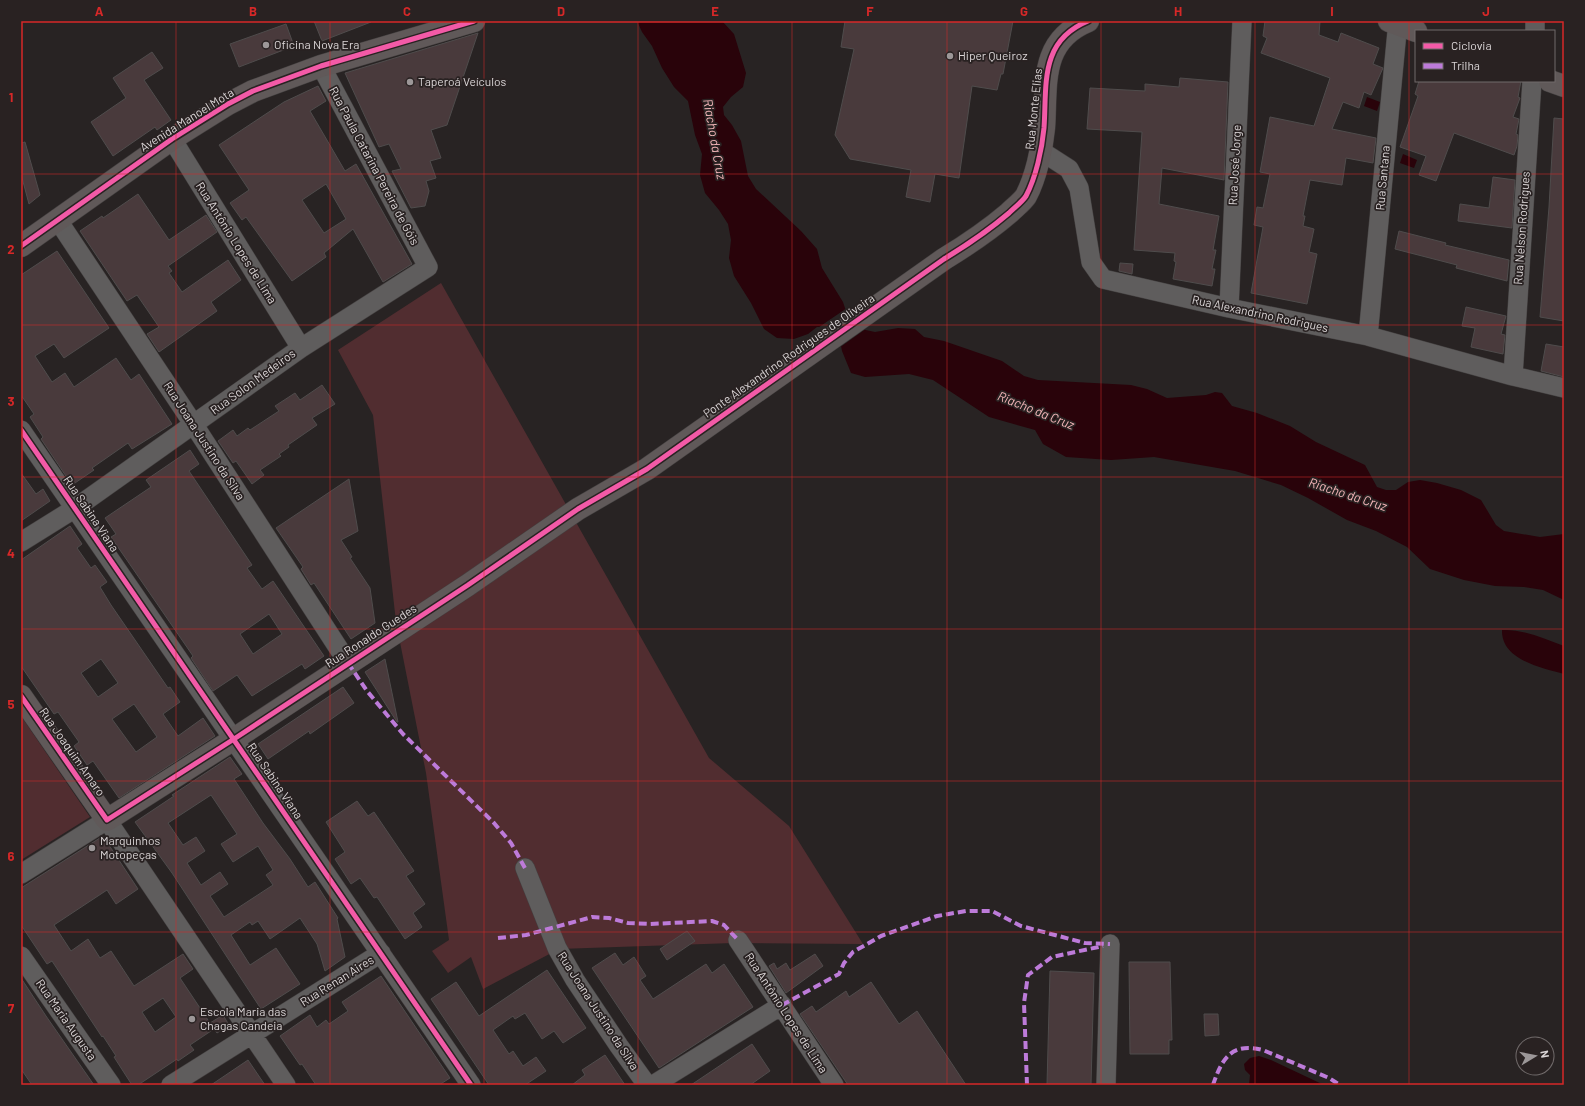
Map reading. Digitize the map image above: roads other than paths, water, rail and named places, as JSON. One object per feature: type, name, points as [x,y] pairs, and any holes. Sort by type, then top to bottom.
[{"type":"main road","name":"Avenida Manoel Mota","points":[[21,246],[57,219],[172,139],[228,104],[253,91],[321,66],[474,21]]},
{"type":"main road","name":"Rua Monte Elias","points":[[944,259],[989,230],[1014,209],[1025,197],[1041,151],[1044,129],[1045,88],[1051,56],[1061,39],[1082,22]]},
{"type":"main road","points":[[1553,82],[1564,86]]},
{"type":"main road","name":"Ponte Alexandrino Rodrigues de Oliveira","points":[[647,469],[944,259]]},
{"type":"main road","name":"Rua Ronaldo Guedes","points":[[107,820],[234,739],[468,585],[578,509],[647,469]]},
{"type":"main road","name":"Rua Joaquim Amaro","points":[[21,696],[107,820]]},
{"type":"street","name":"Rua José Jorge","points":[[1229,308],[1242,21]]},
{"type":"street","name":"Rua Santana","points":[[1368,336],[1400,24]]},
{"type":"street","name":"Rua Paula Catarina Pereira de Góis","points":[[321,66],[428,266]]},
{"type":"street","name":"Rua Nelson Rodrigues","points":[[1513,376],[1532,82]]},
{"type":"street","name":"Rua Antônio Lopes de Lima","points":[[172,139],[301,348]]},
{"type":"street","name":"Rua Alexandrino Rodrigues","points":[[1041,151],[1069,169],[1079,188],[1091,262],[1103,279],[1229,308],[1368,336],[1513,376],[1564,388]]},
{"type":"street","name":"Rua Joana Justino da Silva","points":[[57,219],[194,425],[348,663]]},
{"type":"street","name":"Rua Solon Medeiros","points":[[21,542],[74,509],[301,348],[428,266]]},
{"type":"street","name":"Rua Sabina Viana","points":[[21,430],[471,1085]]},
{"type":"street","name":"Rua Ronaldo Guedes","points":[[21,874],[107,820]]},
{"type":"street","name":"Rua Joaquim Amaro","points":[[107,820],[250,1034],[286,1085]]},
{"type":"street","name":"Rua Joana Justino da Silva","points":[[525,868],[557,948],[575,980],[647,1085]]},
{"type":"street","name":"Rua Antônio Lopes de Lima","points":[[738,940],[834,1085]]},
{"type":"street","points":[[1106,1085],[1110,944]]},
{"type":"street","name":"Rua Renan Aires","points":[[171,1085],[381,953]]},
{"type":"street","name":"Rua Maria Augusta","points":[[21,956],[111,1085]]},
{"type":"street","points":[[653,1085],[782,1005]]},
{"type":"water","name":"Riacho da Cruz","points":[[637,21],[722,21],[734,34],[746,73],[743,87],[731,97],[723,107],[724,115],[732,125],[741,141],[748,176],[756,189],[801,231],[817,249],[822,268],[843,302],[848,317],[861,329],[875,332],[898,328],[915,329],[924,337],[944,341],[1002,361],[1024,376],[1038,380],[1131,385],[1147,389],[1167,398],[1206,395],[1215,392],[1222,393],[1232,406],[1257,413],[1290,426],[1316,442],[1365,465],[1377,487],[1386,490],[1396,490],[1408,482],[1420,480],[1437,483],[1461,490],[1481,500],[1496,525],[1504,531],[1540,537],[1564,534],[1564,600],[1543,590],[1524,587],[1495,586],[1464,580],[1430,569],[1407,547],[1376,531],[1347,520],[1281,485],[1235,471],[1154,457],[1111,460],[1066,457],[1043,444],[1035,430],[989,417],[933,380],[909,374],[865,377],[851,373],[834,327],[817,327],[808,334],[794,339],[777,338],[764,329],[751,303],[734,276],[729,258],[731,240],[728,224],[705,193],[700,175],[702,154],[695,135],[688,101],[674,87]]},
{"type":"water","points":[[1367,97],[1380,102],[1377,111],[1364,106]]},
{"type":"water","points":[[1403,154],[1417,160],[1414,168],[1400,163]]},
{"type":"water","points":[[1502,630],[1526,633],[1564,646],[1564,674],[1534,665],[1515,656],[1508,649],[1503,640]]},
{"type":"water","points":[[1259,1056],[1271,1060],[1324,1085],[1249,1085],[1250,1075],[1245,1070],[1244,1064],[1250,1058]]},
{"type":"place","name":"Oficina Nova Era","points":[[266,45]]},
{"type":"place","name":"Hiper Queiroz","points":[[950,56]]},
{"type":"place","name":"Taperoá Veículos","points":[[410,82]]},
{"type":"place","name":"Marquinhos Motopeças","points":[[92,848]]},
{"type":"place","name":"Escola Maria das Chagas Candeia","points":[[192,1019]]}]
